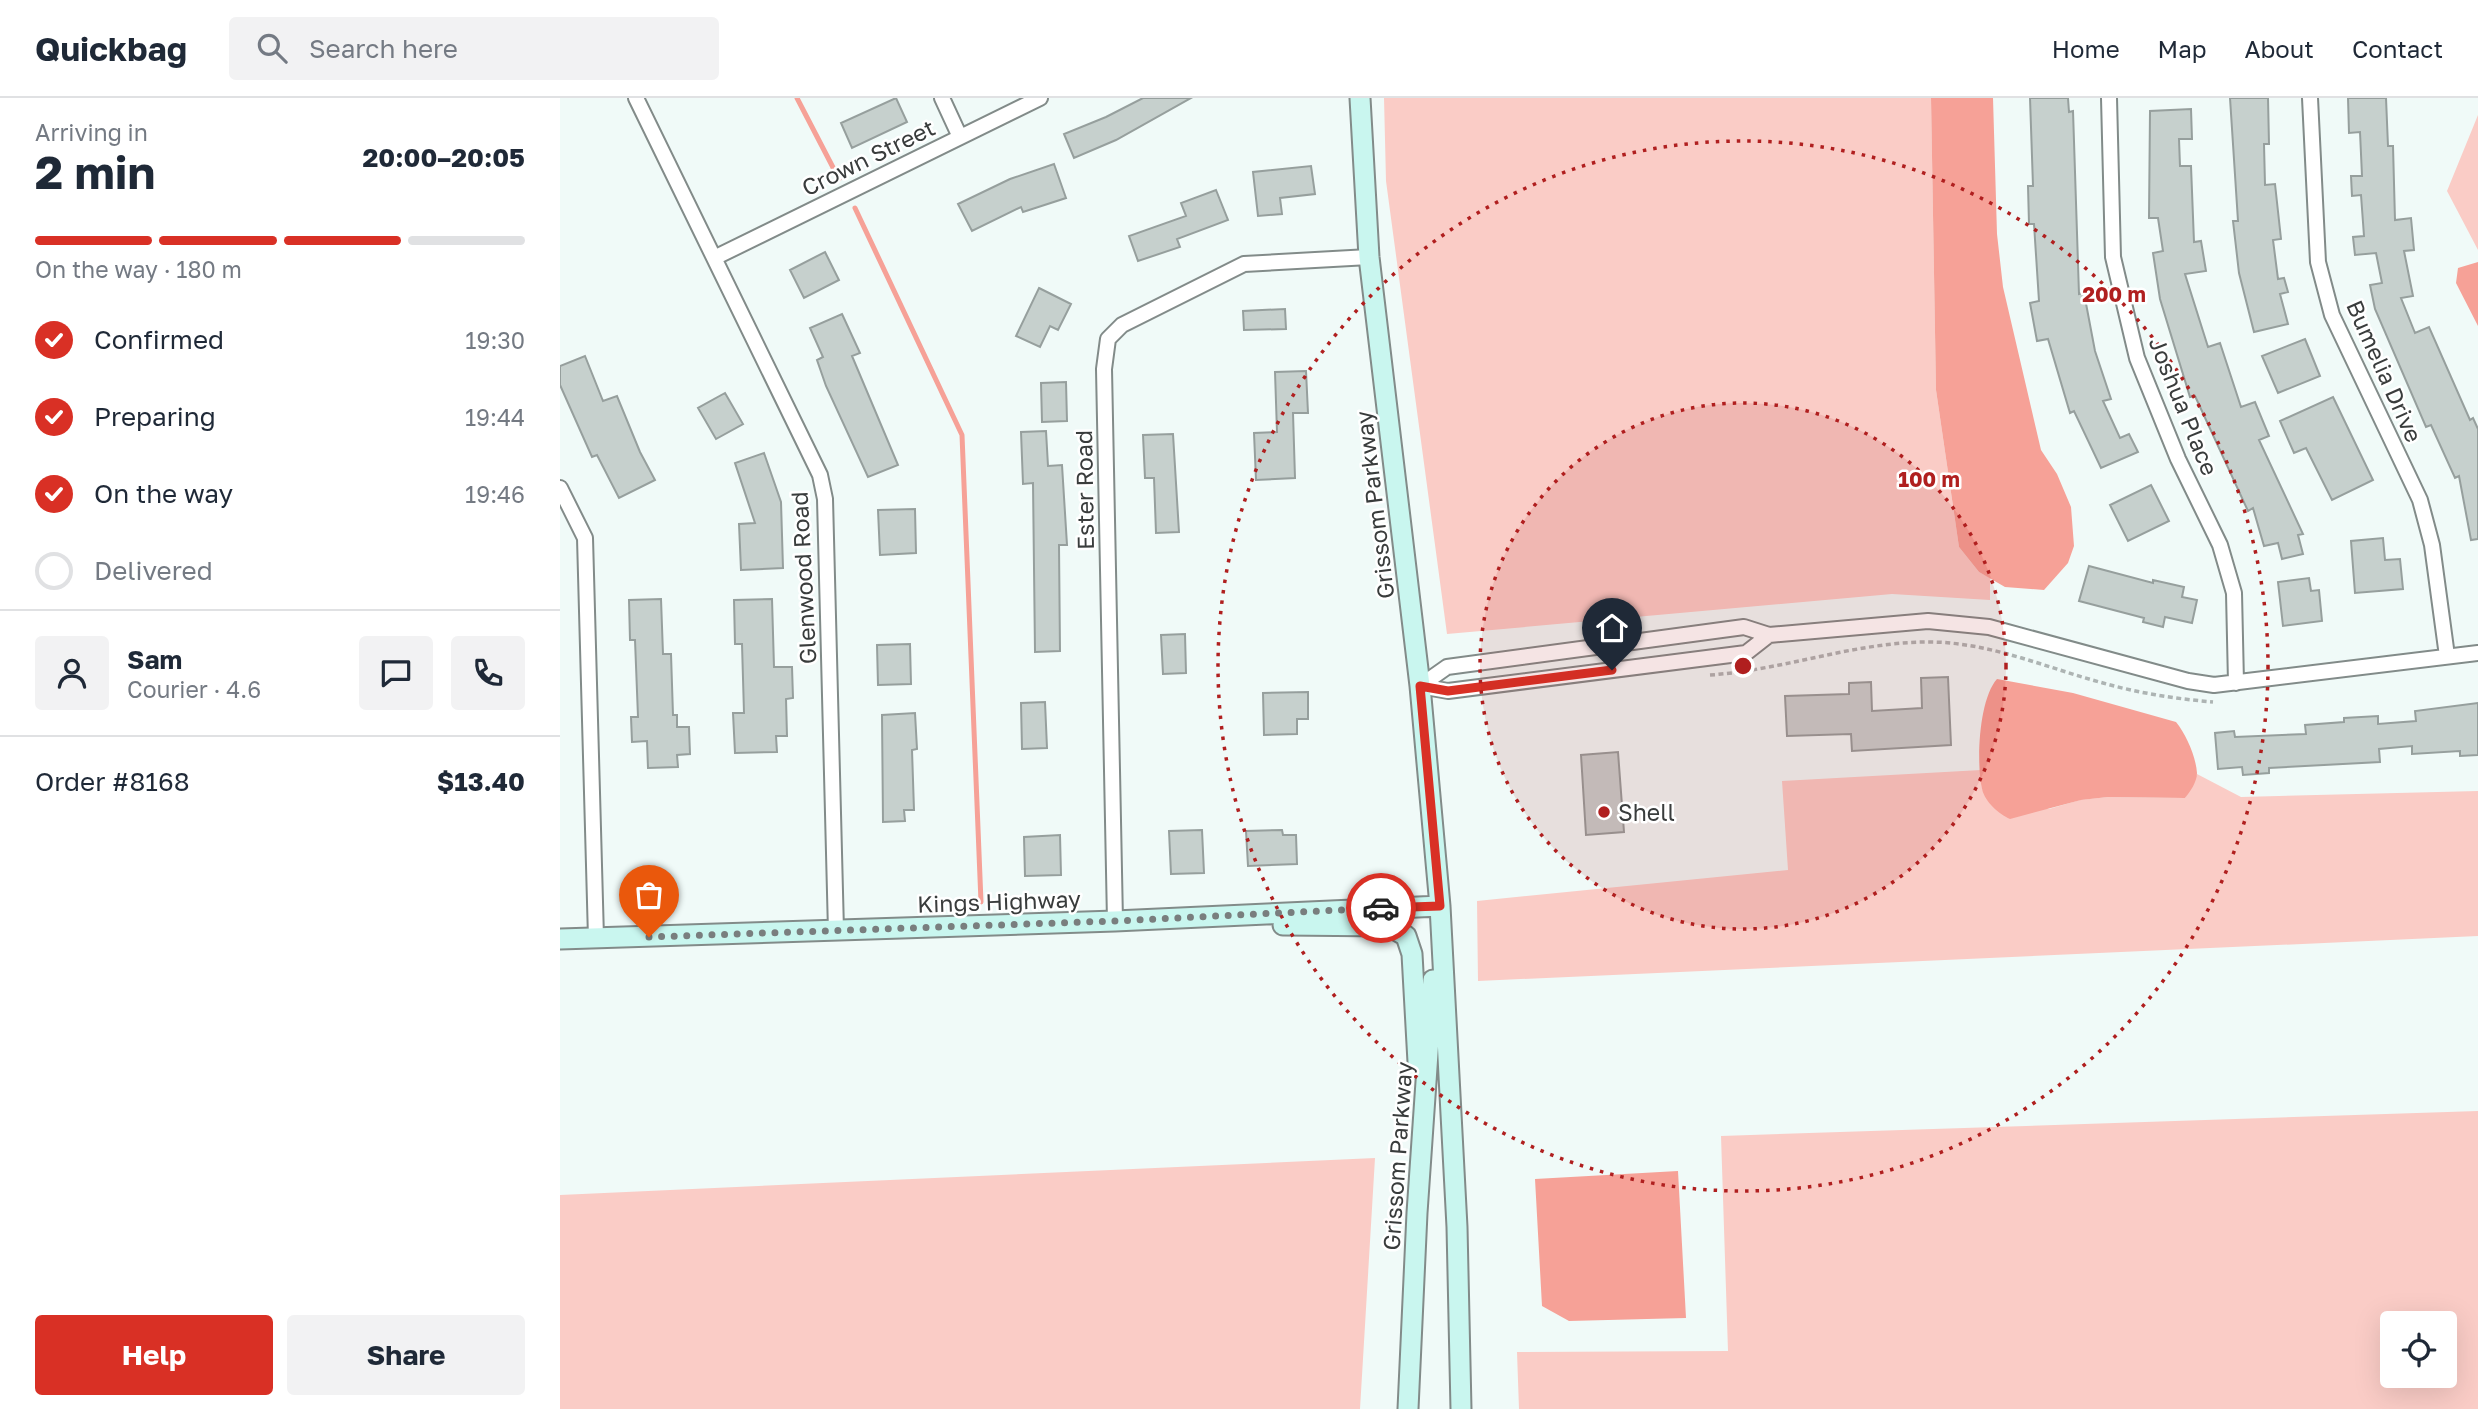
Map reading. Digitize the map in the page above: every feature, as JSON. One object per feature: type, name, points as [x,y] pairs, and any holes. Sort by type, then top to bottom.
[{"type":"main road","name":"Grissom Parkway","points":[[1360,98],[1369,257],[1420,686],[1440,906],[1457,1227],[1461,1409]]},
{"type":"main road","name":"Grissom Parkway","points":[[1408,1409],[1424,1101],[1440,906]]},
{"type":"main road","name":"Kings Highway","points":[[560,939],[1115,921],[1440,906]]},
{"type":"main road","points":[[1249,915],[1281,925],[1389,926],[1406,936],[1412,954],[1416,1050],[1424,1101]]},
{"type":"street","name":"Glenwood Road","points":[[636,98],[821,475],[825,499],[836,931]]},
{"type":"street","points":[[942,98],[960,138]]},
{"type":"street","name":"Crown Street","points":[[716,257],[1040,98]]},
{"type":"street","name":"Joshua Place","points":[[2109,98],[2113,257],[2137,358],[2178,459],[2220,545],[2234,593],[2236,683]]},
{"type":"street","name":"Bumelia Drive","points":[[2309,98],[2318,261],[2332,315],[2420,500],[2432,545],[2447,656]]},
{"type":"street","name":"Ester Road","points":[[1115,921],[1104,369],[1108,339],[1122,325],[1244,264],[1369,257]]},
{"type":"street","points":[[560,488],[585,538],[596,938]]},
{"type":"street","points":[[1420,686],[1447,667],[1744,627],[1769,635],[1928,621],[1989,627],[2188,681],[2214,685],[2478,653]]},
{"type":"street","points":[[1420,686],[1448,691],[1746,653],[1769,635]]},
{"type":"lane","points":[[1609,645],[1612,670]]},
{"type":"path","points":[[1703,675],[1744,673],[1779,663],[1870,648],[1933,642],[2007,653],[2105,684],[2213,702]]},
{"type":"shaded area","points":[[1384,98],[1931,98],[1936,390],[1959,547],[1979,572],[1990,578],[1990,600],[1892,594],[1447,634],[1386,181]]},
{"type":"shaded area","points":[[1931,98],[1993,98],[1997,234],[2003,287],[2041,450],[2057,474],[2071,507],[2074,546],[2068,563],[2044,590],[2005,587],[1979,572],[1959,547],[1936,390]]},
{"type":"shaded area","points":[[2478,115],[2478,250],[2447,191]]},
{"type":"shaded area","points":[[2478,262],[2478,326],[2456,283],[2458,268]]},
{"type":"shaded area","points":[[1997,679],[2073,693],[2176,722],[2187,739],[2195,760],[2197,773],[2193,787],[2185,798],[2108,797],[2081,800],[2010,819],[2006,817],[1993,807],[1984,794],[1979,763],[1980,731],[1986,701]]},
{"type":"shaded area","points":[[1981,770],[1982,790],[2049,809],[2080,800],[2108,797],[2185,798],[2197,774],[2241,797],[2478,791],[2478,936],[1478,981],[1477,901],[1788,870],[1782,781]]},
{"type":"shaded area","points":[[2478,1111],[2478,1409],[1519,1409],[1517,1352],[1728,1351],[1721,1136]]},
{"type":"shaded area","points":[[1375,1158],[1360,1409],[560,1409],[560,1195]]},
{"type":"shaded area","points":[[1678,1171],[1686,1318],[1569,1321],[1542,1306],[1535,1179]]},
{"type":"building","points":[[896,98],[907,122],[852,148],[841,123]]},
{"type":"building","points":[[1143,98],[1191,98],[1116,140],[1074,158],[1064,134]]},
{"type":"building","points":[[2030,98],[2068,98],[2069,112],[2073,111],[2079,294],[2084,293],[2095,351],[2111,399],[2103,401],[2120,438],[2129,434],[2138,452],[2101,468],[2074,411],[2070,413],[2048,339],[2037,341],[2030,303],[2039,301],[2034,224],[2029,224],[2028,186],[2033,186]]},
{"type":"building","points":[[2230,98],[2268,98],[2269,144],[2264,144],[2265,185],[2275,184],[2281,239],[2273,240],[2278,279],[2284,278],[2288,292],[2280,294],[2288,324],[2254,332],[2239,273],[2233,221],[2238,221]]},
{"type":"building","points":[[2348,98],[2386,98],[2388,146],[2393,146],[2395,220],[2411,218],[2414,250],[2404,251],[2413,296],[2401,298],[2415,333],[2429,327],[2470,420],[2473,418],[2478,429],[2478,539],[2471,540],[2459,476],[2455,478],[2431,425],[2426,427],[2375,309],[2370,285],[2382,283],[2376,253],[2355,255],[2353,237],[2364,236],[2361,195],[2352,196],[2351,176],[2362,176],[2360,132],[2349,133]]},
{"type":"building","points":[[2191,109],[2192,139],[2179,139],[2180,166],[2191,166],[2194,242],[2201,241],[2206,271],[2185,274],[2208,347],[2220,343],[2241,407],[2255,402],[2269,436],[2259,440],[2303,534],[2298,535],[2303,554],[2282,559],[2278,543],[2264,546],[2253,508],[2248,511],[2195,396],[2190,397],[2160,299],[2153,253],[2163,251],[2158,218],[2149,218],[2150,111]]},
{"type":"building","points":[[1054,164],[1066,198],[1023,212],[1021,207],[972,231],[958,204],[1010,179]]},
{"type":"building","points":[[1311,166],[1315,194],[1280,198],[1282,214],[1258,216],[1253,172]]},
{"type":"building","points":[[1216,190],[1228,220],[1177,239],[1180,247],[1138,261],[1129,236],[1186,216],[1181,203]]},
{"type":"building","points":[[825,252],[839,280],[804,298],[790,270]]},
{"type":"building","points":[[1039,288],[1071,304],[1058,330],[1050,326],[1040,347],[1016,336]]},
{"type":"building","points":[[1285,309],[1286,329],[1244,330],[1243,311]]},
{"type":"building","points":[[842,314],[860,353],[852,356],[898,465],[868,477],[826,386],[817,360],[823,357],[810,328]]},
{"type":"building","points":[[2305,339],[2320,376],[2278,393],[2262,356]]},
{"type":"building","points":[[585,356],[603,401],[617,396],[640,452],[655,480],[619,498],[597,455],[592,457],[560,385],[560,366]]},
{"type":"building","points":[[1306,371],[1308,413],[1293,413],[1295,478],[1256,480],[1254,433],[1277,432],[1275,372]]},
{"type":"building","points":[[1066,382],[1067,421],[1042,422],[1041,383]]},
{"type":"building","points":[[725,393],[743,424],[716,439],[698,408]]},
{"type":"building","points":[[2333,397],[2373,480],[2332,500],[2306,448],[2294,453],[2280,421]]},
{"type":"building","points":[[1046,431],[1048,466],[1062,465],[1067,545],[1059,545],[1060,651],[1035,652],[1033,483],[1023,484],[1021,432]]},
{"type":"building","points":[[1173,434],[1179,532],[1156,533],[1154,478],[1145,478],[1143,435]]},
{"type":"building","points":[[764,453],[781,502],[783,568],[741,570],[739,524],[755,523],[735,463]]},
{"type":"building","points":[[2151,485],[2169,521],[2128,541],[2110,505]]},
{"type":"building","points":[[915,509],[916,553],[880,555],[878,510]]},
{"type":"building","points":[[2383,538],[2385,560],[2400,559],[2403,589],[2355,593],[2351,541]]},
{"type":"building","points":[[2089,566],[2153,583],[2153,580],[2184,587],[2182,597],[2197,600],[2192,623],[2165,617],[2163,627],[2143,622],[2144,618],[2079,601]]},
{"type":"building","points":[[2309,578],[2311,591],[2319,590],[2322,621],[2283,626],[2278,582]]},
{"type":"building","points":[[661,599],[663,654],[671,654],[673,715],[677,715],[677,727],[689,727],[690,754],[677,755],[678,767],[648,768],[647,741],[632,742],[631,717],[638,717],[635,640],[630,640],[629,600]]},
{"type":"building","points":[[772,599],[774,667],[792,667],[793,698],[786,699],[787,736],[776,736],[777,752],[735,753],[733,713],[744,713],[742,644],[735,644],[734,600]]},
{"type":"building","points":[[1185,634],[1186,673],[1163,674],[1161,635]]},
{"type":"building","points":[[910,644],[911,684],[878,685],[877,645]]},
{"type":"building","points":[[1948,677],[1951,745],[1852,751],[1851,734],[1787,736],[1785,696],[1849,694],[1849,683],[1871,682],[1872,711],[1922,708],[1921,678]]},
{"type":"building","points":[[1308,692],[1308,719],[1297,719],[1297,734],[1264,735],[1263,693]]},
{"type":"building","points":[[1045,702],[1047,748],[1022,749],[1021,703]]},
{"type":"building","points":[[2478,703],[2478,755],[2460,756],[2460,751],[2412,754],[2412,746],[2379,749],[2380,762],[2269,768],[2269,773],[2243,775],[2242,767],[2218,769],[2215,733],[2234,731],[2235,737],[2306,734],[2305,725],[2344,722],[2344,718],[2378,716],[2378,724],[2416,721],[2415,711]]},
{"type":"building","points":[[915,713],[917,749],[912,750],[914,810],[904,810],[905,821],[883,822],[882,715]]},
{"type":"building","name":"Shell","points":[[1618,752],[1624,832],[1586,835],[1581,755]]},
{"type":"building","points":[[1202,830],[1204,873],[1171,874],[1169,831]]},
{"type":"building","points":[[1282,830],[1283,835],[1296,835],[1297,864],[1248,866],[1246,831]]},
{"type":"building","points":[[1060,835],[1061,875],[1025,876],[1024,837]]},
{"type":"waterway","points":[[797,98],[839,179]]},
{"type":"waterway","points":[[855,208],[962,435],[981,902]]},
{"type":"way so far","points":[[649,937],[1115,921],[1381,908]]},
{"type":"place","name":"Shell","points":[[1604,812]]},
{"type":"route","points":[[1381,908],[1440,906],[1420,686],[1448,691],[1612,670]]}]
